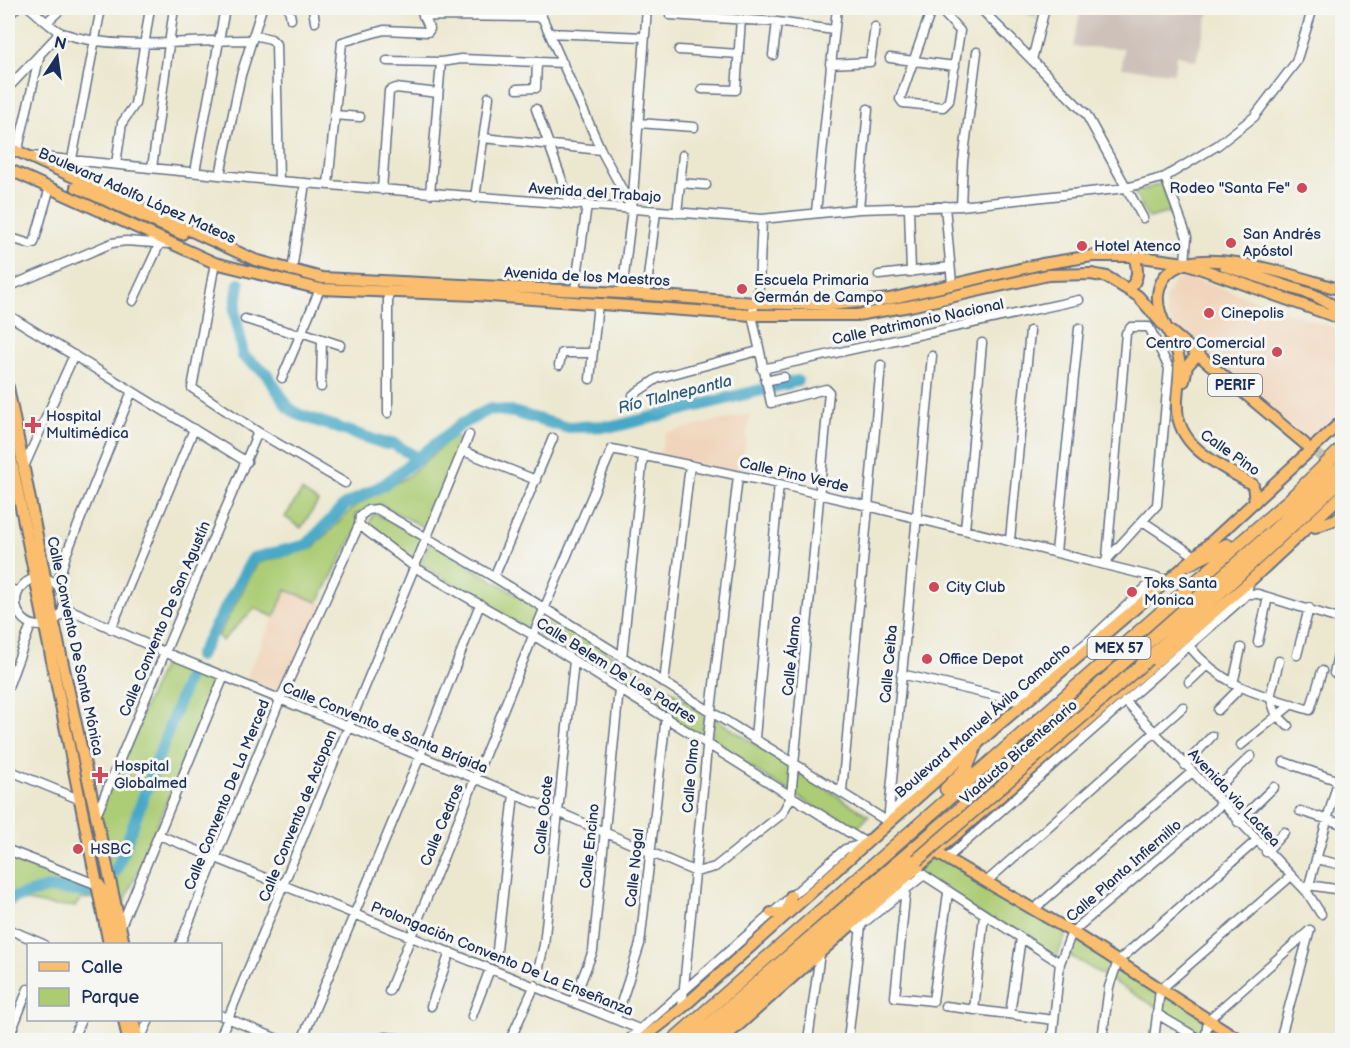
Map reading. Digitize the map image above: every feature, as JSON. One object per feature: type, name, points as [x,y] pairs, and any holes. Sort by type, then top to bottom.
[{"type":"highway","name":"MEX 57","points":[[673,1041],[914,826],[1288,500],[1342,448]]},
{"type":"highway","name":"MEX 57","points":[[691,1041],[956,813],[1272,532],[1342,465]]},
{"type":"highway","name":"Viaducto Bicentenario","points":[[709,1041],[1148,659],[1342,479]]},
{"type":"highway","points":[[1186,565],[1217,552],[1275,507],[1288,500]]},
{"type":"highway","points":[[914,826],[924,810],[966,769],[976,745]]},
{"type":"highway","points":[[946,844],[956,813]]},
{"type":"highway","points":[[98,885],[108,899],[116,943]]},
{"type":"highway","points":[[108,899],[112,885]]},
{"type":"highway","points":[[132,1021],[140,1039]]},
{"type":"main road","name":"Boulevard Adolfo López Mateos","points":[[12,152],[228,258],[255,260]]},
{"type":"main road","name":"Avenida de los Maestros","points":[[12,152],[255,260],[322,278],[646,294],[756,303],[831,305],[889,299],[1082,258],[1134,256],[1185,263],[1342,312]]},
{"type":"main road","name":"Avenida de los Maestros","points":[[8,162],[228,258],[253,272]]},
{"type":"main road","name":"Avenida de los Maestros","points":[[8,169],[215,263],[320,289],[388,291],[752,315],[858,315],[910,306],[1048,275],[1071,273],[1107,277],[1128,289],[1144,302],[1164,326],[1305,444]]},
{"type":"main road","points":[[1128,289],[1137,279],[1134,256]]},
{"type":"main road","points":[[1207,261],[1314,295],[1342,312]]},
{"type":"main road","name":"Avenida de los Maestros","points":[[1185,263],[1241,262],[1342,290]]},
{"type":"main road","points":[[1164,326],[1158,304],[1159,290],[1166,276],[1185,263]]},
{"type":"main road","points":[[1329,286],[1342,312]]},
{"type":"main road","name":"Calle Pino","points":[[1164,326],[1178,356],[1177,408],[1183,432],[1197,450],[1253,485],[1255,501]]},
{"type":"main road","name":"Calle Pino","points":[[1198,354],[1187,366],[1184,382],[1184,416],[1191,436],[1204,448],[1253,479],[1260,482],[1280,480]]},
{"type":"main road","name":"Calle Convento De Santa Mónica","points":[[8,387],[109,943]]},
{"type":"main road","name":"Boulevard Manuel Ávila Camacho","points":[[641,1041],[682,1008],[866,843],[889,817],[995,728],[1019,701],[1161,579],[1186,565],[1342,421]]},
{"type":"main road","name":"Calle Convento De Santa Mónica","points":[[8,443],[41,578]]},
{"type":"main road","points":[[722,1041],[835,939],[941,856],[946,844],[1148,675],[1307,531],[1342,495]]},
{"type":"main road","points":[[1307,531],[1342,517]]},
{"type":"main road","name":"Calle Convento De Santa Mónica","points":[[50,624],[124,943]]},
{"type":"main road","points":[[941,856],[1072,932],[1240,1041]]},
{"type":"main road","points":[[771,913],[786,913],[791,896]]},
{"type":"main road","points":[[124,1021],[128,1041]]},
{"type":"main road","points":[[138,1021],[140,1039]]},
{"type":"street","points":[[8,16],[16,8]]},
{"type":"street","points":[[23,8],[31,9],[60,33],[96,39],[145,44],[252,38],[274,40],[279,181]]},
{"type":"street","points":[[48,21],[62,8]]},
{"type":"street","points":[[72,159],[101,8]]},
{"type":"street","points":[[116,164],[122,123],[135,104],[150,8]]},
{"type":"street","points":[[152,168],[174,8]]},
{"type":"street","points":[[195,172],[225,8]]},
{"type":"street","points":[[220,175],[241,75],[262,8]]},
{"type":"street","points":[[289,8],[291,19]]},
{"type":"street","points":[[313,8],[315,22]]},
{"type":"street","points":[[538,8],[601,150],[632,209]]},
{"type":"street","points":[[622,293],[632,209],[647,8]]},
{"type":"street","points":[[816,212],[832,30],[837,8]]},
{"type":"street","points":[[932,8],[900,99],[903,103],[918,106],[947,105],[960,31],[939,8]]},
{"type":"street","points":[[980,8],[1086,114],[1143,218]]},
{"type":"street","points":[[1032,60],[1045,8]]},
{"type":"street","name":"Avenida del Trabajo","points":[[12,152],[279,181],[762,219],[859,209],[961,206],[1126,188],[1165,177],[1218,145],[1254,117],[1296,62],[1313,8]]},
{"type":"street","points":[[328,185],[342,42],[384,30],[430,31],[422,12],[542,16]]},
{"type":"street","points":[[670,15],[777,22],[832,30]]},
{"type":"street","points":[[702,89],[736,90],[741,19]]},
{"type":"street","points":[[773,55],[777,22]]},
{"type":"street","points":[[830,64],[870,62],[875,27]]},
{"type":"street","points":[[8,88],[60,33]]},
{"type":"street","points":[[549,33],[644,37]]},
{"type":"street","points":[[679,50],[739,54]]},
{"type":"street","points":[[961,206],[963,162],[977,52]]},
{"type":"street","points":[[12,152],[40,54]]},
{"type":"street","points":[[890,58],[913,63],[955,66]]},
{"type":"street","points":[[387,61],[441,62],[461,59],[563,63]]},
{"type":"street","points":[[430,194],[441,62]]},
{"type":"street","points":[[517,89],[536,88],[537,62]]},
{"type":"street","points":[[382,190],[389,91],[396,88],[438,93]]},
{"type":"street","points":[[475,198],[489,97]]},
{"type":"street","points":[[536,108],[571,205]]},
{"type":"street","points":[[859,209],[868,108]]},
{"type":"street","points":[[334,115],[360,117]]},
{"type":"street","points":[[638,123],[694,127]]},
{"type":"street","points":[[483,138],[601,150]]},
{"type":"street","points":[[677,213],[683,155]]},
{"type":"street","points":[[1165,177],[1187,237],[1185,263]]},
{"type":"street","points":[[292,271],[305,183]]},
{"type":"street","points":[[680,183],[706,185]]},
{"type":"street","points":[[8,237],[30,244],[34,243],[50,187]]},
{"type":"street","points":[[575,290],[587,206]]},
{"type":"street","points":[[945,206],[952,284]]},
{"type":"street","points":[[909,208],[911,272]]},
{"type":"street","points":[[646,294],[656,211]]},
{"type":"street","points":[[762,219],[756,303],[752,315],[767,386],[784,376]]},
{"type":"street","points":[[8,287],[112,243],[126,241],[175,245]]},
{"type":"street","points":[[133,301],[160,243]]},
{"type":"street","points":[[215,263],[192,388],[258,432],[345,483]]},
{"type":"street","points":[[879,276],[950,267]]},
{"type":"street","points":[[282,378],[320,289]]},
{"type":"street","points":[[388,291],[388,413]]},
{"type":"street","name":"Calle Patrimonio Nacional","points":[[762,369],[1079,300]]},
{"type":"street","points":[[590,379],[598,304]]},
{"type":"street","points":[[8,315],[247,462]]},
{"type":"street","points":[[245,319],[340,345]]},
{"type":"street","points":[[1149,327],[1168,364],[1169,374],[1157,505],[1105,561],[1128,328],[1149,327]]},
{"type":"street","points":[[1056,552],[1078,328]]},
{"type":"street","points":[[1011,540],[1030,331]]},
{"type":"street","points":[[321,387],[322,340]]},
{"type":"street","points":[[965,530],[982,343]]},
{"type":"street","points":[[633,395],[658,378],[758,351]]},
{"type":"street","points":[[559,365],[561,354],[593,353]]},
{"type":"street","points":[[23,469],[74,355]]},
{"type":"street","name":"Calle Ceiba","points":[[889,817],[932,356]]},
{"type":"street","points":[[842,791],[881,365]]},
{"type":"street","name":"Calle Álamo","points":[[696,872],[715,867],[782,814],[791,797],[822,495],[829,392],[826,389],[771,403],[767,386]]},
{"type":"street","points":[[57,585],[66,555],[132,391]]},
{"type":"street","points":[[111,629],[194,429]]},
{"type":"street","name":"Calle Convento De San Agustín","points":[[96,816],[258,432]]},
{"type":"street","name":"Calle Convento de Actopan","points":[[219,1041],[224,1017],[285,886],[469,435]]},
{"type":"street","points":[[494,577],[553,438]]},
{"type":"street","name":"Calle Pino Verde","points":[[533,635],[611,450],[616,448],[643,456],[779,484],[1056,552],[1105,561],[1161,579]]},
{"type":"street","points":[[463,451],[536,480]]},
{"type":"street","points":[[622,658],[643,456]]},
{"type":"street","points":[[664,683],[690,465]]},
{"type":"street","name":"Calle Olmo","points":[[682,1008],[707,744],[738,476]]},
{"type":"street","points":[[755,737],[779,484]]},
{"type":"street","name":"Calle Belem De Los Padres","points":[[866,843],[666,716],[533,635],[416,568],[359,521],[368,510],[377,509],[494,577],[795,763],[889,817]]},
{"type":"street","name":"Calle Convento De La Merced","points":[[181,943],[280,700],[359,521]]},
{"type":"street","points":[[1143,522],[1196,556]]},
{"type":"street","points":[[41,578],[57,585],[64,596],[64,607],[50,624],[31,625],[22,619],[16,609],[18,592],[25,583],[41,578]]},
{"type":"street","points":[[1252,579],[1258,594]]},
{"type":"street","points":[[941,856],[1125,701],[1148,675],[1189,646],[1247,594],[1252,579]]},
{"type":"street","points":[[8,588],[18,592]]},
{"type":"street","points":[[1247,594],[1258,594],[1268,599]]},
{"type":"street","points":[[1247,594],[1342,620]]},
{"type":"street","points":[[1258,642],[1268,599]]},
{"type":"street","points":[[302,1041],[480,604]]},
{"type":"street","name":"Calle Convento de Santa Brígida","points":[[64,607],[164,652],[195,663],[348,729],[514,794],[696,872]]},
{"type":"street","points":[[1297,655],[1310,610]]},
{"type":"street","points":[[8,687],[31,625]]},
{"type":"street","name":"Calle Cedros","points":[[389,991],[409,936],[476,779],[533,635]]},
{"type":"street","points":[[1334,673],[1342,636]]},
{"type":"street","points":[[1189,646],[1206,666],[1236,686],[1310,710],[1322,671]]},
{"type":"street","points":[[1218,710],[1236,686],[1241,648]]},
{"type":"street","name":"Calle Ocote","points":[[538,971],[544,945],[574,661]]},
{"type":"street","points":[[1279,661],[1270,697],[1276,714],[1288,726]]},
{"type":"street","points":[[1189,682],[1206,666]]},
{"type":"street","points":[[901,674],[1019,701]]},
{"type":"street","points":[[121,926],[224,676]]},
{"type":"street","name":"Calle Encino","points":[[573,1002],[593,951],[619,689]]},
{"type":"street","name":"Avenida via Lactea","points":[[1125,701],[1290,877],[1308,888],[1321,914]]},
{"type":"street","points":[[1241,745],[1276,714],[1292,704]]},
{"type":"street","points":[[986,882],[1183,707]]},
{"type":"street","name":"Calle Nogal","points":[[616,1019],[640,944],[666,716]]},
{"type":"street","points":[[889,817],[983,729],[995,728]]},
{"type":"street","points":[[1185,765],[1212,736]]},
{"type":"street","points":[[1212,794],[1251,756]]},
{"type":"street","points":[[1284,762],[1340,782],[1308,888],[1342,890]]},
{"type":"street","points":[[8,770],[81,800]]},
{"type":"street","points":[[1033,910],[1192,772]]},
{"type":"street","points":[[1238,822],[1274,787]]},
{"type":"street","points":[[496,959],[514,794]]},
{"type":"street","name":"Calle Planta Infiernillo","points":[[1052,1041],[1060,963],[1072,932],[1222,804]]},
{"type":"street","points":[[1300,811],[1342,824]]},
{"type":"street","points":[[1266,852],[1284,832]]},
{"type":"street","name":"Prolongación Convento De La Enseñanza","points":[[159,835],[639,1029]]},
{"type":"street","points":[[1102,1041],[1109,987],[1118,961],[1256,841]]},
{"type":"street","points":[[628,1041],[845,849],[866,843]]},
{"type":"street","points":[[8,850],[98,885]]},
{"type":"street","points":[[1316,859],[1342,866]]},
{"type":"street","points":[[835,939],[861,926],[906,890],[916,874]]},
{"type":"street","points":[[916,874],[906,890],[895,997],[933,1001],[948,893]]},
{"type":"street","points":[[916,874],[1060,963]]},
{"type":"street","points":[[1154,1041],[1160,990],[1290,877]]},
{"type":"street","points":[[974,1010],[984,915]]},
{"type":"street","points":[[848,1041],[861,926]]},
{"type":"street","points":[[8,929],[39,943]]},
{"type":"street","points":[[1157,1014],[1203,1041],[1208,1020],[1310,930],[1280,1041]]},
{"type":"street","points":[[1010,1014],[1021,938]]},
{"type":"street","points":[[431,1006],[450,952]]},
{"type":"street","points":[[808,1041],[820,953]]},
{"type":"street","points":[[472,1017],[490,969]]},
{"type":"street","points":[[510,1041],[534,985]]},
{"type":"street","points":[[8,1040],[27,992]]},
{"type":"street","points":[[945,1006],[1054,1020]]},
{"type":"street","points":[[224,1017],[280,1041]]},
{"type":"street","points":[[72,1041],[81,1021]]},
{"type":"street","points":[[140,1039],[148,1021]]},
{"type":"street","points":[[373,1041],[385,1037],[413,1041]]},
{"type":"shaded area","points":[[1011,8],[1039,8],[1036,18]]},
{"type":"shaded area","points":[[1081,8],[1210,8],[1196,61],[1176,55],[1174,73],[1122,68],[1123,48],[1073,47]]},
{"type":"shaded area","name":"Centro Comercial Sentura","points":[[1184,275],[1342,331],[1342,410],[1309,442],[1174,329],[1167,315],[1165,300],[1174,281]]},
{"type":"shaded area","points":[[750,414],[740,474],[660,454],[665,433]]},
{"type":"shaded area","points":[[286,590],[325,605],[282,703],[242,687]]},
{"type":"green space","points":[[1162,183],[1171,212],[1148,218],[1135,193]]},
{"type":"green space","points":[[453,437],[465,441],[429,530],[382,505],[355,514],[359,525],[318,602],[286,590],[274,617],[255,608],[222,641],[218,636],[258,563],[312,549],[355,506],[407,477]]},
{"type":"green space","points":[[302,491],[318,502],[301,528],[285,517]]},
{"type":"green space","points":[[374,513],[424,539],[414,562],[367,528]]},
{"type":"green space","points":[[430,542],[542,610],[532,632],[421,564]]},
{"type":"green space","points":[[546,614],[705,712],[702,738],[537,635]]},
{"type":"green space","points":[[167,656],[219,677],[122,908],[97,815]]},
{"type":"green space","points":[[714,718],[869,816],[854,831],[711,743]]},
{"type":"green space","points":[[8,851],[91,885],[95,890],[96,898],[81,899],[75,906],[54,906],[21,900],[8,907]]},
{"type":"green space","points":[[937,853],[1066,934],[1056,959],[912,874]]},
{"type":"green space","points":[[1075,934],[1244,1040],[1212,1040],[1067,954]]},
{"type":"waterway","points":[[239,284],[235,311],[243,356],[266,373],[288,407],[297,414],[386,444],[392,443],[419,459]]},
{"type":"waterway","name":"Río Tlalnepantla","points":[[199,656],[253,558],[307,545],[345,505],[385,484],[460,425],[490,409],[513,412],[565,427],[617,426],[797,381]]},
{"type":"waterway","name":"Río Tlalnepantla","points":[[116,871],[190,672]]},
{"type":"waterway","name":"Río Tlalnepantla","points":[[8,897],[13,898],[47,888],[90,892]]},
{"type":"tunnel","points":[[1305,444],[1333,466]]},
{"type":"place","name":"Rodeo \"Santa Fe\"","points":[[1302,188]]},
{"type":"place","name":"San Andrés Apóstol","points":[[1231,243]]},
{"type":"place","name":"Hotel Atenco","points":[[1082,246]]},
{"type":"place","name":"Escuela Primaria Germán de Campo","points":[[742,289]]},
{"type":"place","name":"Cinepolis","points":[[1209,313]]},
{"type":"place","name":"Centro Comercial Sentura","points":[[1277,352]]},
{"type":"place","name":"Hospital Multimédica","points":[[33,425]]},
{"type":"place","name":"City Club","points":[[934,587]]},
{"type":"place","name":"Toks Santa Monica","points":[[1132,592]]},
{"type":"place","name":"Office Depot","points":[[927,659]]},
{"type":"place","name":"Hospital Globalmed","points":[[100,775]]},
{"type":"place","name":"HSBC","points":[[78,849]]}]
